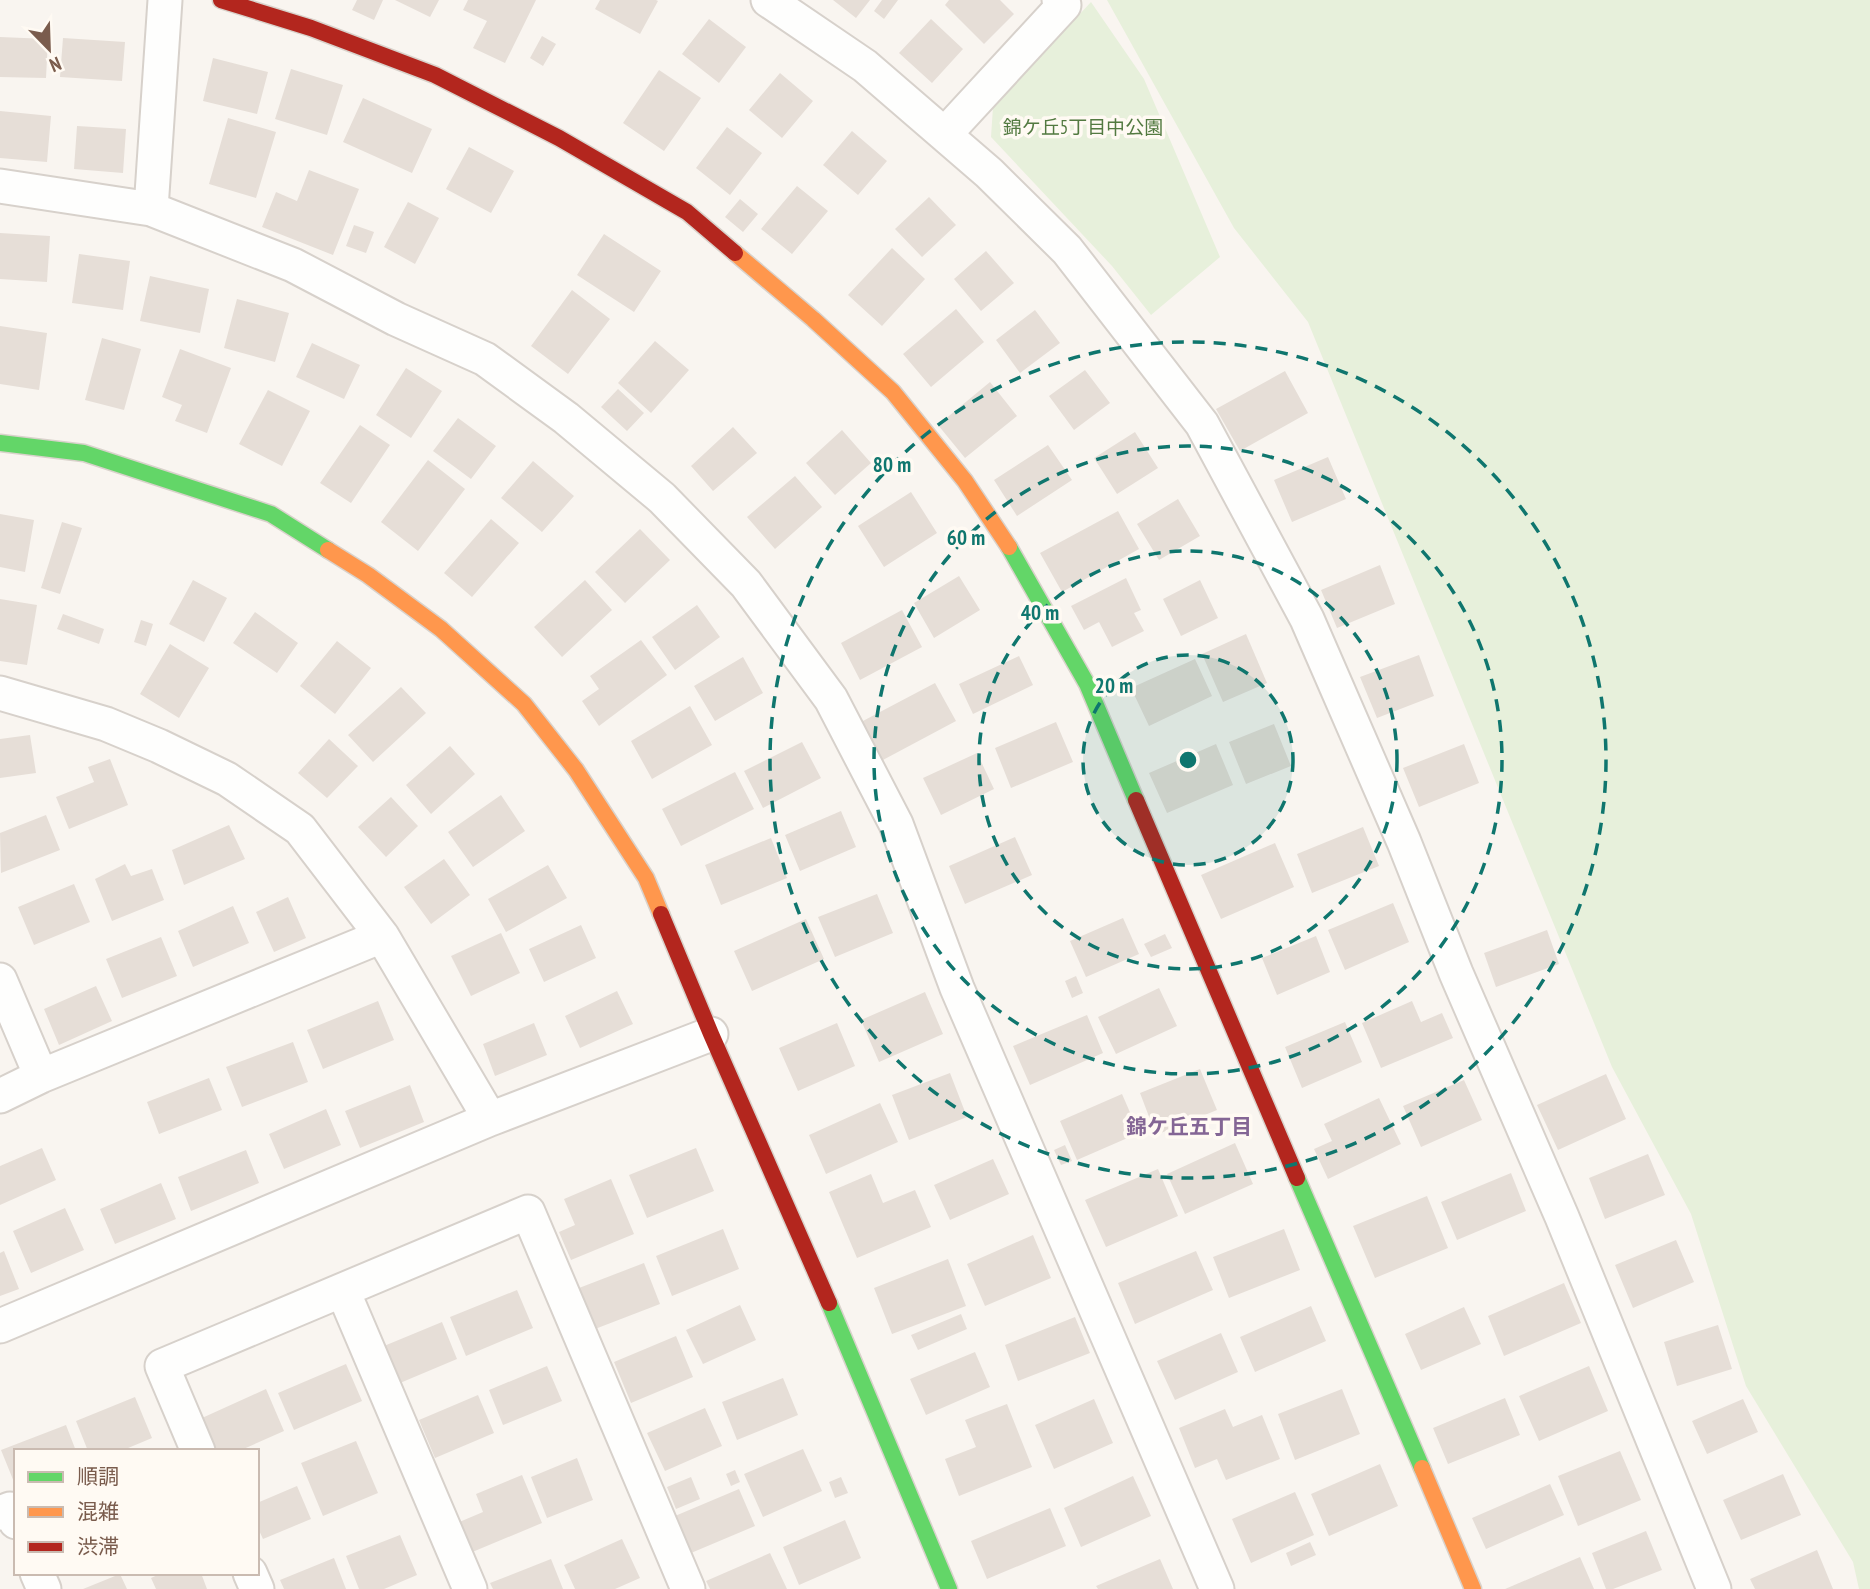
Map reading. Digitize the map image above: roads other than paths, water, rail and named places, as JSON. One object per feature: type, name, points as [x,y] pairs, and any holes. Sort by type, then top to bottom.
[{"type":"street","points":[[151,209],[165,0]]},
{"type":"street","points":[[221,0],[311,28],[435,75],[559,138],[687,212],[813,319],[893,392],[965,481],[1017,560],[1087,684],[1473,1589]]},
{"type":"street","points":[[768,0],[865,66],[989,173],[1067,250],[1202,424],[1307,619],[1562,1217],[1714,1589]]},
{"type":"street","points":[[945,134],[1064,5],[1059,0]]},
{"type":"street","points":[[0,186],[151,209],[293,265],[396,319],[485,359],[566,418],[662,498],[746,584],[831,699],[896,824],[962,1000],[1217,1589]]},
{"type":"street","points":[[0,443],[84,453],[271,514],[368,575],[441,629],[524,704],[576,770],[646,878],[711,1034],[844,1336],[949,1589]]},
{"type":"street","points":[[0,693],[106,724],[159,746],[226,779],[300,829],[382,936],[490,1119]]},
{"type":"street","points":[[0,1096],[41,1076],[382,936]]},
{"type":"street","points":[[0,980],[41,1076]]},
{"type":"street","points":[[0,1326],[490,1119],[711,1034]]},
{"type":"street","points":[[197,1449],[162,1367],[528,1212],[688,1589]]},
{"type":"street","points":[[344,1291],[470,1589]]},
{"type":"street","points":[[0,1513],[10,1509],[14,1518]]},
{"type":"district","name":"錦ケ丘五丁目","points":[[1189,1126]]},
{"type":"park label","name":"錦ケ丘5丁目中公園","points":[[1083,127]]}]
